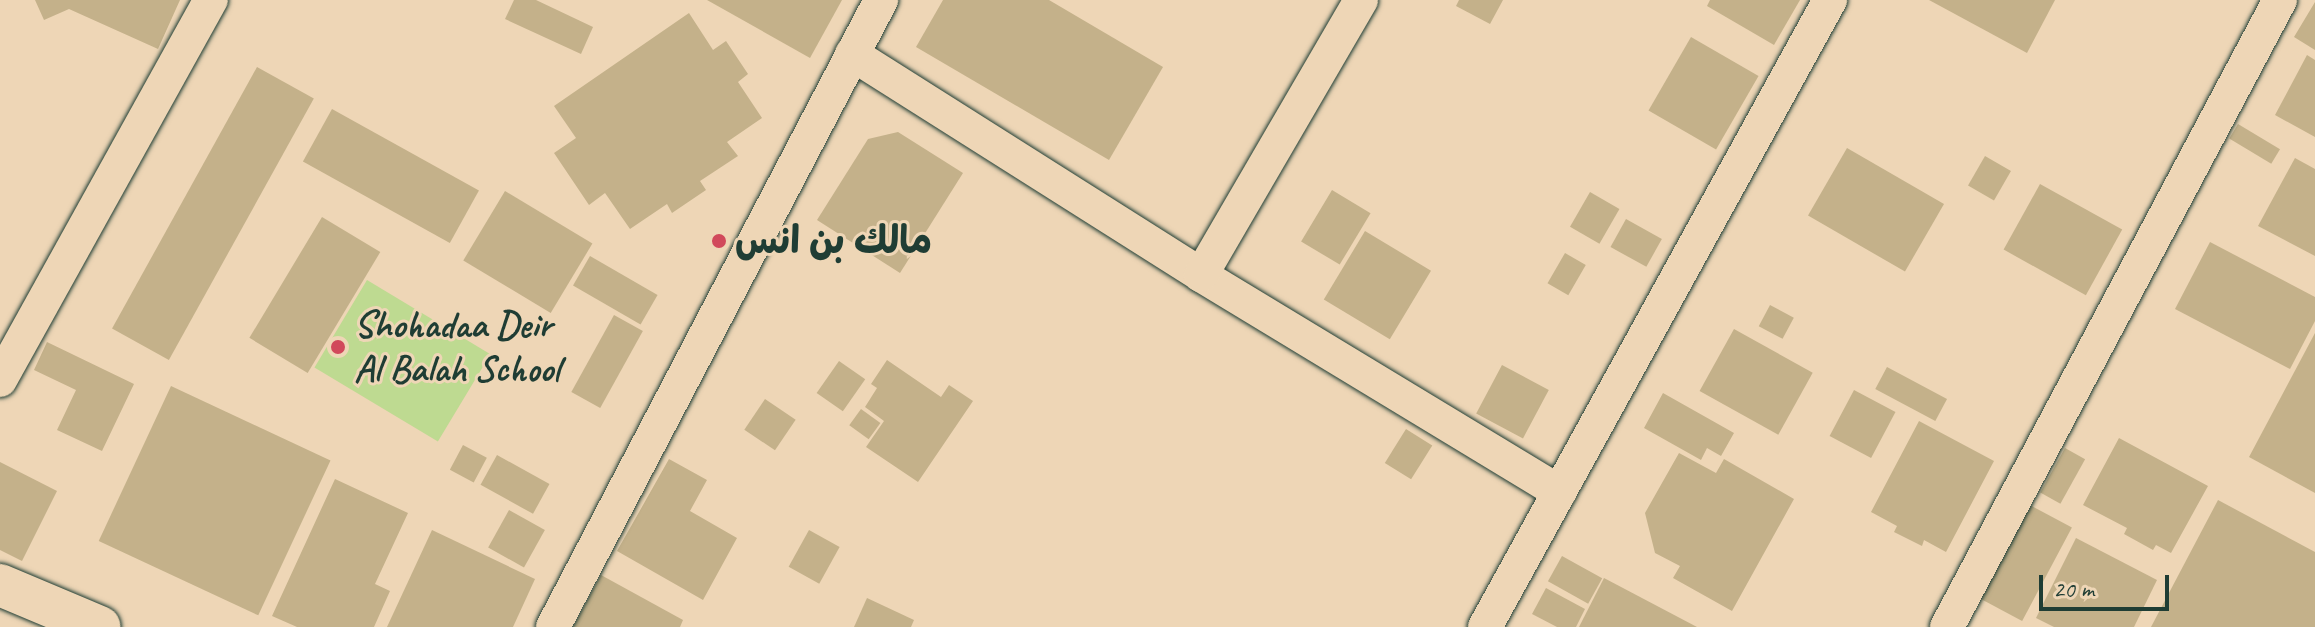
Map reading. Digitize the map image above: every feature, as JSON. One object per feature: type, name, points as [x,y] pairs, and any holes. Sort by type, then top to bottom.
[{"type":"street","points":[[0,380],[211,0]]},
{"type":"street","points":[[553,627],[881,0]]},
{"type":"street","points":[[1201,275],[1361,0]]},
{"type":"street","points":[[1485,627],[1830,0]]},
{"type":"street","points":[[1947,627],[2280,0]]},
{"type":"street","points":[[852,54],[1201,275],[1560,492]]},
{"type":"street","points":[[0,585],[100,627]]},
{"type":"green space","points":[[367,280],[490,354],[438,442],[314,367]]},
{"type":"building","points":[[35,0],[180,0],[158,49],[69,9],[44,20]]},
{"type":"building","points":[[514,0],[536,0],[593,27],[581,54],[505,19]]},
{"type":"building","points":[[707,0],[842,0],[810,58]]},
{"type":"building","points":[[943,0],[1049,0],[1163,67],[1109,160],[916,47]]},
{"type":"building","points":[[1459,0],[1503,0],[1490,24],[1456,6]]},
{"type":"building","points":[[1710,0],[1800,0],[1774,45],[1707,6]]},
{"type":"building","points":[[1929,0],[2055,0],[2027,53]]},
{"type":"building","points":[[2315,2],[2315,50],[2294,37]]},
{"type":"building","points":[[689,13],[713,50],[726,41],[748,74],[738,82],[762,118],[727,142],[738,156],[700,181],[706,190],[672,213],[667,204],[630,229],[605,193],[589,205],[554,153],[576,138],[554,106]]},
{"type":"building","points":[[1691,37],[1759,76],[1716,150],[1648,111]]},
{"type":"building","points":[[2307,55],[2315,60],[2315,137],[2275,115]]},
{"type":"building","points":[[257,67],[314,99],[169,360],[112,329]]},
{"type":"building","points":[[332,109],[479,190],[450,243],[303,161]]},
{"type":"building","points":[[2238,124],[2280,149],[2271,164],[2229,139]]},
{"type":"building","points":[[898,132],[963,173],[900,273],[817,220],[868,139]]},
{"type":"building","points":[[1847,148],[1944,204],[1905,272],[1808,216]]},
{"type":"building","points":[[1985,156],[2011,171],[1994,200],[1968,185]]},
{"type":"building","points":[[2295,158],[2315,169],[2315,256],[2258,226]]},
{"type":"building","points":[[2040,184],[2122,230],[2086,295],[2004,250]]},
{"type":"building","points":[[1332,190],[1371,213],[1340,265],[1301,241]]},
{"type":"building","points":[[505,191],[592,244],[551,313],[463,260]]},
{"type":"building","points":[[1590,192],[1619,209],[1599,244],[1570,227]]},
{"type":"building","points":[[322,217],[380,252],[308,373],[249,338]]},
{"type":"building","points":[[1626,219],[1662,239],[1646,267],[1610,247]]},
{"type":"building","points":[[1365,231],[1431,271],[1390,339],[1324,300]]},
{"type":"building","points":[[2210,242],[2315,297],[2315,321],[2290,369],[2175,309]]},
{"type":"building","points":[[1565,253],[1586,265],[1568,295],[1548,283]]},
{"type":"building","points":[[590,256],[658,295],[641,324],[573,285]]},
{"type":"building","points":[[1770,305],[1794,318],[1783,339],[1759,326]]},
{"type":"building","points":[[614,315],[643,331],[600,408],[571,392]]},
{"type":"building","points":[[1734,329],[1813,373],[1778,435],[1700,391]]},
{"type":"building","points":[[2315,333],[2315,493],[2249,457]]},
{"type":"building","points":[[47,342],[134,384],[102,451],[57,430],[76,390],[34,370]]},
{"type":"building","points":[[887,360],[941,397],[949,385],[973,401],[918,482],[866,447],[884,421],[865,407],[877,388],[871,384]]},
{"type":"building","points":[[839,361],[865,379],[843,411],[817,393]]},
{"type":"building","points":[[1502,365],[1549,390],[1523,438],[1476,414]]},
{"type":"building","points":[[1887,367],[1947,399],[1935,421],[1875,389]]},
{"type":"building","points":[[171,386],[331,460],[258,615],[99,541]]},
{"type":"building","points":[[1854,390],[1895,412],[1871,458],[1830,436]]},
{"type":"building","points":[[1663,393],[1734,433],[1721,456],[1707,448],[1701,460],[1644,428]]},
{"type":"building","points":[[765,399],[796,420],[775,450],[744,430]]},
{"type":"building","points":[[861,409],[880,423],[869,439],[849,425]]},
{"type":"building","points":[[1919,421],[1994,461],[1946,552],[1924,540],[1922,546],[1894,532],[1897,526],[1871,512]]},
{"type":"building","points":[[1406,429],[1432,445],[1411,479],[1385,463]]},
{"type":"building","points":[[2119,438],[2208,486],[2171,553],[2156,545],[2153,550],[2124,534],[2127,528],[2083,505]]},
{"type":"building","points":[[463,445],[487,458],[474,482],[450,470]]},
{"type":"building","points":[[2065,448],[2085,459],[2060,504],[2040,493]]},
{"type":"building","points":[[1679,453],[1716,473],[1724,459],[1794,499],[1732,611],[1673,578],[1680,566],[1655,553],[1645,513]]},
{"type":"building","points":[[497,455],[549,484],[533,514],[481,485]]},
{"type":"building","points":[[669,459],[707,480],[690,511],[737,538],[703,600],[617,551]]},
{"type":"building","points":[[0,462],[57,491],[22,561],[0,550]]},
{"type":"building","points":[[335,479],[408,513],[375,584],[390,591],[374,627],[297,627],[272,616]]},
{"type":"building","points":[[2218,500],[2315,552],[2315,627],[2151,627]]},
{"type":"building","points":[[2026,503],[2072,527],[2022,621],[1976,597]]},
{"type":"building","points":[[509,510],[545,530],[524,567],[488,548]]},
{"type":"building","points":[[432,530],[535,579],[513,627],[387,627]]},
{"type":"building","points":[[809,530],[840,547],[819,584],[789,567]]},
{"type":"building","points":[[2076,538],[2157,580],[2134,627],[2054,627],[2036,618]]},
{"type":"building","points":[[1562,556],[1602,578],[1588,604],[1548,581]]},
{"type":"building","points":[[601,575],[683,620],[680,627],[573,627]]},
{"type":"building","points":[[1604,578],[1697,627],[1579,627]]},
{"type":"building","points":[[1546,588],[1585,609],[1576,627],[1557,627],[1532,614]]},
{"type":"building","points":[[867,598],[914,620],[911,627],[854,627]]},
{"type":"place","name":"مالك بن انس","points":[[719,241]]},
{"type":"place","name":"Shohadaa Deir Al Balah School","points":[[338,347]]}]
